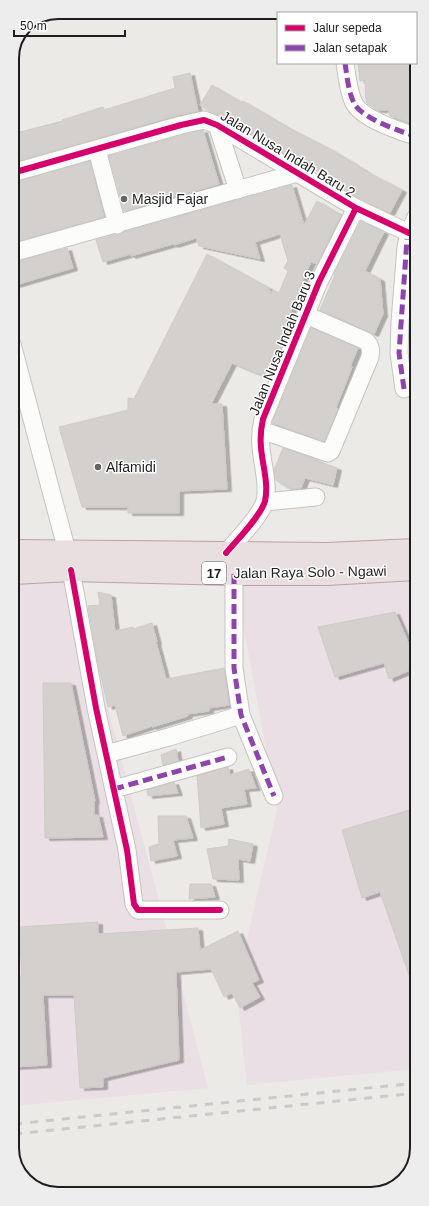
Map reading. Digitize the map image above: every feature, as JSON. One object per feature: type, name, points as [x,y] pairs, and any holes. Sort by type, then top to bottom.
[{"type":"highway","name":"Jalan Raya Solo - Ngawi","points":[[19,572],[69,561],[226,553],[327,554],[410,550]]},
{"type":"highway","name":"Jalan Raya Solo - Ngawi","points":[[19,552],[69,561],[234,574],[326,574],[410,569]]},
{"type":"street","points":[[345,64],[352,99],[358,109],[372,119],[410,134]]},
{"type":"street","name":"Jalan Nusa Indah Baru 2","points":[[19,171],[204,120],[217,125],[356,208],[403,231]]},
{"type":"street","points":[[217,125],[238,190]]},
{"type":"street","points":[[97,150],[117,225]]},
{"type":"street","points":[[19,251],[117,225],[297,173]]},
{"type":"street","name":"Jalan Nusa Indah Baru 3","points":[[265,502],[266,480],[261,446],[261,430],[266,410],[329,262],[356,208]]},
{"type":"street","points":[[404,389],[399,353],[406,247],[403,231],[410,223]]},
{"type":"street","points":[[261,430],[328,453],[331,452],[370,357],[370,345],[366,341],[306,315]]},
{"type":"street","points":[[19,371],[69,561],[96,708],[126,850],[134,904],[138,910],[220,910]]},
{"type":"street","points":[[226,553],[257,515],[265,502],[316,497]]},
{"type":"street","points":[[234,574],[234,668],[241,715],[274,796]]},
{"type":"street","points":[[106,754],[170,737],[241,715]]},
{"type":"street","points":[[114,789],[228,757]]},
{"type":"shaded area","points":[[71,570],[208,1088],[19,1106],[19,573]]},
{"type":"shaded area","points":[[234,574],[410,574],[410,1070],[247,1085],[236,985],[277,810]]},
{"type":"building","points":[[358,64],[410,64],[410,122],[390,116],[389,110],[377,110],[366,102],[365,80],[360,81]]},
{"type":"building","points":[[190,73],[198,111],[178,115],[19,161],[19,132],[63,121],[62,120],[103,107],[104,110],[175,88],[173,77]]},
{"type":"building","points":[[212,85],[242,103],[243,101],[289,128],[332,150],[381,180],[402,190],[390,213],[368,203],[326,178],[327,175],[297,161],[222,116],[210,112],[200,105]]},
{"type":"building","points":[[203,130],[219,184],[124,211],[109,156]]},
{"type":"building","points":[[90,161],[104,217],[19,241],[19,181]]},
{"type":"building","points":[[292,185],[304,225],[317,201],[341,215],[317,264],[311,262],[303,279],[281,337],[285,339],[269,378],[232,363],[211,404],[222,404],[227,489],[179,491],[179,513],[128,513],[128,507],[82,507],[59,427],[128,410],[128,398],[134,399],[207,254],[269,288],[271,295],[273,290],[279,293],[288,271],[284,268],[288,261],[280,234],[255,242],[260,259],[199,246],[196,238],[174,245],[173,244],[131,256],[131,254],[103,262],[96,240],[114,235],[120,235],[124,232]]},
{"type":"building","points":[[361,221],[384,232],[365,271],[380,279],[383,314],[374,334],[320,310],[335,275],[334,274]]},
{"type":"building","points":[[67,248],[73,268],[19,284],[19,261]]},
{"type":"building","points":[[311,328],[358,348],[336,408],[338,409],[324,441],[272,423]]},
{"type":"building","points":[[283,448],[337,468],[333,485],[305,478],[301,488],[293,489],[276,480],[274,470]]},
{"type":"building","points":[[98,592],[111,595],[115,631],[133,627],[133,629],[152,623],[166,679],[224,668],[229,705],[209,708],[209,711],[187,714],[188,716],[123,736],[115,705],[108,707],[97,659],[88,606],[100,605]]},
{"type":"building","points":[[395,612],[410,646],[410,670],[389,679],[384,663],[335,677],[318,627]]},
{"type":"building","points":[[43,683],[71,683],[95,801],[94,815],[98,815],[103,837],[45,838]]},
{"type":"building","points":[[176,749],[178,761],[163,765],[161,755]]},
{"type":"building","points":[[228,767],[230,775],[249,769],[256,788],[244,789],[247,804],[221,808],[224,824],[201,828],[197,776]]},
{"type":"building","points":[[174,782],[178,793],[148,796],[147,790]]},
{"type":"building","points":[[410,810],[410,978],[380,892],[362,898],[342,830]]},
{"type":"building","points":[[158,816],[186,816],[193,838],[173,840],[177,856],[151,861],[149,847],[159,844]]},
{"type":"building","points":[[229,839],[253,844],[250,861],[238,859],[239,880],[213,879],[207,849],[228,846]]},
{"type":"building","points":[[190,884],[211,884],[215,897],[189,899]]},
{"type":"building","points":[[98,922],[98,934],[198,928],[200,950],[238,931],[259,980],[252,983],[260,997],[240,1008],[232,993],[224,997],[211,969],[176,972],[179,1060],[103,1078],[103,1087],[80,1088],[74,995],[43,995],[47,1065],[19,1067],[19,976],[22,976],[19,927]]},
{"type":"railway","points":[[19,1123],[410,1084]]},
{"type":"railway","points":[[19,1133],[410,1094]]},
{"type":"marked path","points":[[345,64],[350,93],[358,109],[372,119],[410,134]]},
{"type":"marked path","points":[[404,389],[399,353],[407,239]]},
{"type":"marked path","points":[[234,574],[234,668],[241,715],[274,796]]},
{"type":"marked path","points":[[114,789],[228,757]]},
{"type":"cycle path","points":[[19,171],[181,125],[204,120],[217,125],[356,208],[409,233]]},
{"type":"cycle path","points":[[226,553],[254,521],[263,507],[266,494],[266,480],[261,440],[263,419],[319,282],[356,208]]},
{"type":"cycle path","points":[[71,570],[96,708],[127,850],[134,904],[138,910],[220,910]]},
{"type":"place","name":"Masjid Fajar","points":[[124,199]]},
{"type":"place","name":"Alfamidi","points":[[98,467]]}]
